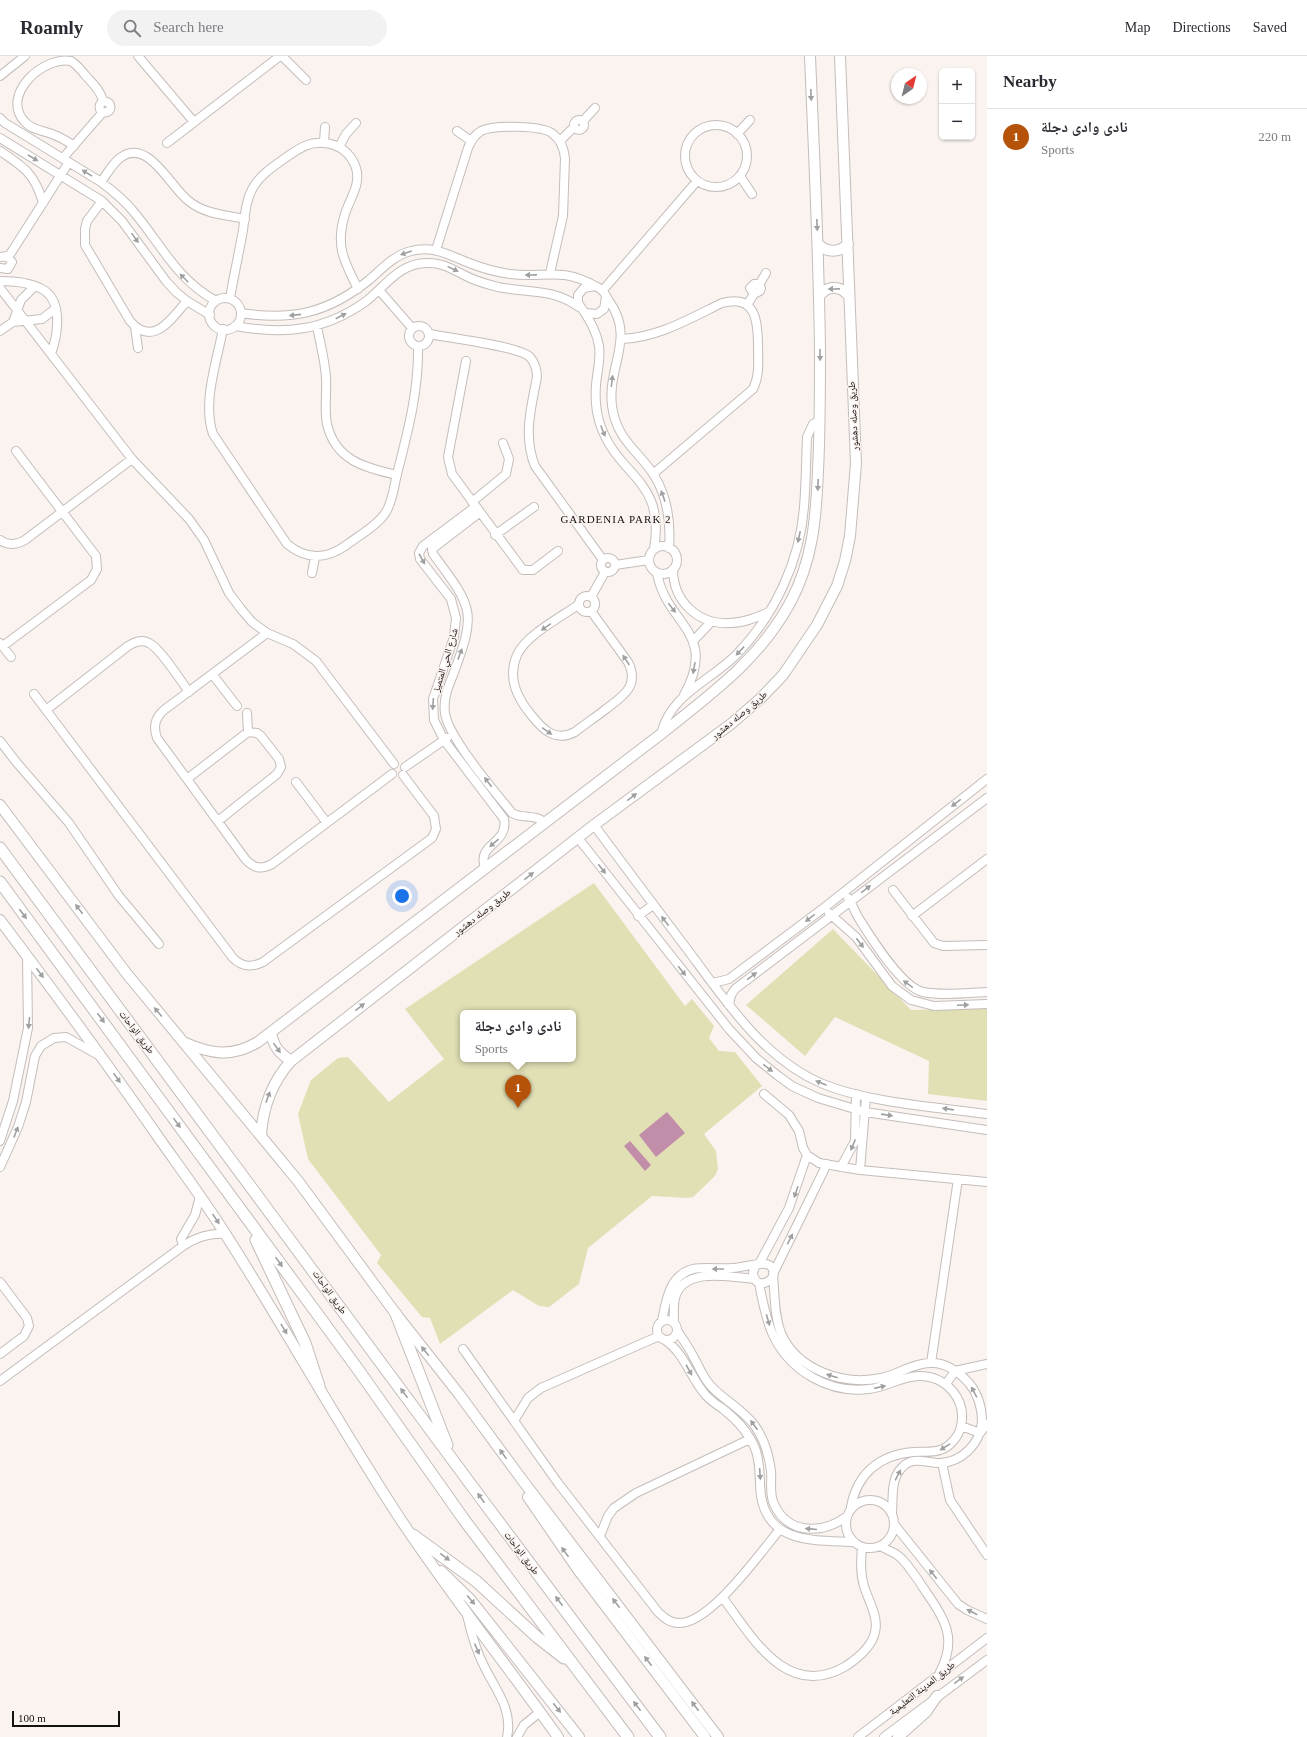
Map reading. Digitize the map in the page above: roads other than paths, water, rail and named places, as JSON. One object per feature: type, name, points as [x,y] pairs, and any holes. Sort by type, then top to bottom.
[{"type":"highway","name":"طريق الواحات","points":[[0,848],[452,1459],[660,1737]]},
{"type":"highway","name":"طريق الواحات","points":[[0,882],[357,1368],[465,1521],[628,1737]]},
{"type":"highway","points":[[245,1216],[305,1343],[319,1386]]},
{"type":"highway","points":[[396,1314],[452,1459]]},
{"type":"highway","points":[[413,1535],[476,1581],[545,1644],[575,1665]]},
{"type":"main road","points":[[183,1042],[213,1053],[231,1052],[247,1048],[271,1032],[661,734],[738,672],[769,636],[791,602],[807,561],[816,518],[820,421],[818,244],[810,56]]},
{"type":"main road","name":"طريق وصله دهشور","points":[[261,1135],[263,1111],[270,1090],[291,1060],[594,825],[731,724],[760,699],[797,656],[817,626],[837,586],[848,548],[856,463],[840,56]]},
{"type":"main road","points":[[818,244],[825,250],[833,251],[841,249],[848,244]]},
{"type":"main road","points":[[819,296],[825,290],[834,288],[843,290],[849,296]]},
{"type":"main road","points":[[0,805],[127,974],[261,1135],[332,1225],[396,1314],[459,1394],[523,1481],[718,1737]]},
{"type":"main road","points":[[0,920],[104,1058],[226,1234],[319,1386],[343,1430],[397,1513],[466,1612],[558,1737]]},
{"type":"main road","points":[[271,1032],[274,1045],[291,1060]]},
{"type":"main road","points":[[523,1481],[524,1489],[540,1517],[705,1737]]},
{"type":"main road","points":[[432,1564],[465,1593],[579,1737]]},
{"type":"main road","points":[[897,1733],[926,1712],[937,1696]]},
{"type":"street","points":[[0,76],[25,56]]},
{"type":"street","points":[[138,56],[194,122]]},
{"type":"street","points":[[167,143],[281,56],[306,80]]},
{"type":"street","points":[[9,256],[61,175],[66,160],[74,146],[104,112],[109,111],[111,106],[108,102],[103,101],[99,91],[77,66],[64,58],[57,57],[43,62],[21,86],[16,98],[16,105],[18,112],[25,123],[37,130],[59,137],[74,146]]},
{"type":"street","points":[[560,141],[574,127],[576,121],[583,121],[595,108]]},
{"type":"street","points":[[0,118],[10,126],[101,182],[134,212],[184,278],[216,301]]},
{"type":"street","points":[[737,134],[750,120]]},
{"type":"street","points":[[339,148],[346,134],[356,123]]},
{"type":"street","points":[[710,125],[724,126],[737,134],[742,139],[747,154],[744,169],[740,176],[734,182],[718,187],[711,187],[697,181],[689,171],[684,158],[685,151],[691,137],[702,128],[710,125]]},
{"type":"street","points":[[324,142],[325,127]]},
{"type":"street","points":[[436,250],[471,141],[476,135],[489,128],[537,127],[550,132],[560,141],[564,149],[565,158],[565,197],[559,236],[550,273]]},
{"type":"street","points":[[457,131],[471,141]]},
{"type":"street","points":[[0,138],[102,201],[122,221],[166,281],[187,301],[210,315]]},
{"type":"street","points":[[230,298],[250,195],[260,178],[303,146],[324,142],[339,148],[352,158],[356,168],[356,190],[345,214],[341,244],[343,259],[358,289]]},
{"type":"street","points":[[0,151],[23,166],[30,173],[36,182],[43,203]]},
{"type":"street","points":[[101,182],[121,157],[128,154],[142,154],[154,163],[183,197],[196,206],[210,212],[245,219]]},
{"type":"street","points":[[740,176],[752,194]]},
{"type":"street","points":[[602,291],[697,181]]},
{"type":"street","points":[[102,201],[87,221],[84,229],[86,244],[135,327],[138,348]]},
{"type":"street","points":[[241,313],[277,316],[313,312],[344,298],[358,289],[399,255],[411,251],[436,250],[495,271],[523,275],[550,273],[574,276],[602,291],[618,317],[622,339],[612,377],[612,408],[623,437],[631,449],[653,474],[663,495],[669,517],[669,548],[676,556],[673,579],[680,598],[693,612],[711,622],[740,622],[769,612]]},
{"type":"street","points":[[0,257],[5,255],[9,256]]},
{"type":"street","points":[[0,268],[6,270],[11,266],[9,256]]},
{"type":"street","points":[[235,326],[240,320],[241,313],[238,304],[230,298],[220,298],[210,310],[210,315],[212,323],[223,329],[235,326],[276,331],[317,326],[350,312],[405,268],[428,262],[452,268],[464,275],[490,285],[558,295],[593,315],[601,312],[606,305],[602,291]]},
{"type":"street","points":[[747,305],[754,294],[760,291],[759,285],[766,273]]},
{"type":"street","points":[[0,280],[35,286],[46,292],[54,303],[57,327],[51,354]]},
{"type":"street","points":[[13,322],[23,296],[35,286]]},
{"type":"street","points":[[602,291],[587,286],[581,291],[578,299],[582,310],[596,334],[599,346],[600,359],[596,397],[600,423],[611,447],[641,481],[648,493],[657,521],[654,549],[649,560],[651,568],[657,573],[666,574],[674,569]]},
{"type":"street","points":[[0,288],[132,459],[189,519],[213,556],[230,593],[252,622],[267,633],[293,644],[316,662],[394,764]]},
{"type":"street","points":[[379,290],[412,328]]},
{"type":"street","points":[[135,327],[142,331],[150,332],[158,330],[165,326],[187,301]]},
{"type":"street","points":[[622,339],[643,337],[664,331],[722,303],[730,301],[747,305],[755,315],[758,328],[758,371],[753,389],[653,474]]},
{"type":"street","points":[[0,331],[13,322],[42,319],[55,309]]},
{"type":"street","points":[[412,328],[421,325],[427,329],[430,334],[428,342],[418,346]]},
{"type":"street","points":[[317,326],[324,361],[327,424],[332,438],[340,450],[352,461],[365,468],[397,475]]},
{"type":"street","points":[[223,329],[208,403],[209,424],[212,434],[287,544],[302,554],[316,556],[330,555],[339,551],[382,518],[390,505],[410,426],[417,375],[418,346],[410,338],[412,328]]},
{"type":"street","points":[[430,334],[516,350],[530,357],[537,370],[528,423],[528,445],[531,456],[535,466],[603,560]]},
{"type":"street","points":[[466,361],[448,463],[452,474],[495,535],[523,570],[532,570],[558,551]]},
{"type":"street","points":[[661,734],[669,712],[684,695],[713,676],[738,653],[769,612],[786,579],[798,544],[804,507],[807,437],[813,424],[820,421]]},
{"type":"street","name":"شارع الحي المتميز","points":[[503,443],[509,459],[506,474],[475,507],[434,545],[432,551],[461,592],[468,612],[468,632],[444,700],[447,724],[452,734],[512,813]]},
{"type":"street","points":[[11,657],[1,644],[91,580],[97,569],[96,556],[16,451]]},
{"type":"street","points":[[0,540],[7,544],[19,543],[132,459]]},
{"type":"street","points":[[495,535],[534,506]]},
{"type":"street","name":"شارع الحي المتميز","points":[[455,526],[423,546],[419,553],[420,558],[446,591],[454,608],[456,628],[433,699],[434,720],[444,740],[504,819]]},
{"type":"street","points":[[654,549],[661,547],[669,548]]},
{"type":"street","points":[[312,573],[316,556]]},
{"type":"street","points":[[605,572],[600,566],[603,560],[609,558],[613,560],[615,565]]},
{"type":"street","points":[[615,565],[649,560]]},
{"type":"street","points":[[605,572],[611,572],[615,565]]},
{"type":"street","points":[[578,605],[584,612],[591,611],[595,605],[592,597],[605,572]]},
{"type":"street","points":[[657,573],[658,583],[667,602],[685,624],[694,640],[696,656],[694,673],[684,695]]},
{"type":"street","points":[[591,611],[632,669],[631,684],[623,697],[575,732],[569,735],[555,736],[543,728],[520,700],[513,682],[514,663],[520,649],[530,638],[578,605],[582,597],[592,597]]},
{"type":"street","points":[[694,640],[711,622]]},
{"type":"street","points":[[267,633],[159,714],[154,725],[157,738],[246,860],[255,867],[261,868],[275,863],[392,774]]},
{"type":"street","points":[[46,710],[134,642],[142,641],[155,647],[189,692]]},
{"type":"street","points":[[442,671],[453,674]]},
{"type":"street","points":[[212,674],[237,706]]},
{"type":"street","points":[[34,694],[233,958],[244,966],[250,966],[263,962],[432,838],[436,829],[436,820],[403,775]]},
{"type":"street","points":[[247,713],[248,732]]},
{"type":"street","points":[[187,779],[248,732],[257,733],[261,736],[279,760],[279,771],[218,821]]},
{"type":"street","points":[[405,767],[452,734]]},
{"type":"street","points":[[0,741],[69,823],[124,901],[159,944]]},
{"type":"street","points":[[394,764],[400,763],[405,767]]},
{"type":"street","points":[[392,774],[391,770],[394,764]]},
{"type":"street","points":[[392,774],[397,777],[403,775],[406,770],[405,767]]},
{"type":"street","points":[[712,983],[728,980],[825,907],[843,891],[987,780]]},
{"type":"street","points":[[296,782],[327,823]]},
{"type":"street","points":[[729,1006],[731,995],[736,989],[987,798]]},
{"type":"street","points":[[485,867],[483,858],[484,853],[503,833],[504,819],[512,813],[520,817],[538,818],[544,822]]},
{"type":"street","points":[[594,825],[729,1006],[754,1034],[787,1062],[816,1081],[856,1094],[987,1114]]},
{"type":"street","points":[[578,838],[638,916],[729,1029],[763,1064],[800,1091],[855,1110],[987,1130]]},
{"type":"street","points":[[912,916],[987,859]]},
{"type":"street","points":[[893,890],[930,940],[938,945],[987,945]]},
{"type":"street","points":[[843,891],[851,901],[868,932],[902,979],[911,987],[921,992],[933,993],[987,992]]},
{"type":"street","points":[[638,916],[653,905]]},
{"type":"street","points":[[825,907],[832,916],[856,937],[892,986],[911,1000],[934,1006],[987,1004]]},
{"type":"street","points":[[0,1141],[13,1101],[28,1028],[27,956]]},
{"type":"street","points":[[0,1167],[18,1127],[26,1102],[35,1056],[41,1046],[54,1038],[66,1037],[104,1058]]},
{"type":"street","points":[[764,1094],[789,1115],[799,1131],[803,1148],[807,1155],[819,1163],[860,1170],[958,1178],[987,1182]]},
{"type":"street","points":[[842,1166],[855,1140],[856,1094]]},
{"type":"street","points":[[860,1170],[866,1096]]},
{"type":"street","points":[[807,1155],[796,1194],[753,1272],[773,1335],[791,1361],[807,1374],[826,1384],[846,1389],[875,1388],[918,1376],[933,1378],[946,1384],[953,1391],[960,1403],[962,1417],[961,1426],[953,1441],[940,1450],[906,1453],[886,1459],[876,1465],[860,1481],[854,1494],[852,1508]]},
{"type":"street","points":[[514,1421],[528,1398],[541,1388],[662,1338],[673,1338],[675,1326],[675,1298],[678,1291],[689,1280],[704,1276],[764,1283],[770,1281],[827,1164]]},
{"type":"street","points":[[932,1363],[958,1178]]},
{"type":"street","points":[[183,1246],[180,1239],[195,1215],[200,1196]]},
{"type":"street","points":[[0,1381],[183,1246],[204,1236],[226,1234]]},
{"type":"street","points":[[894,1524],[889,1539],[880,1546],[871,1548],[858,1544],[804,1540],[780,1529],[768,1514],[761,1497],[759,1464],[750,1439],[735,1420],[710,1400],[697,1384],[680,1354],[662,1338],[657,1330],[662,1321],[670,1288],[674,1281],[684,1273],[693,1269],[722,1269],[767,1264],[771,1266],[773,1275],[776,1318],[781,1334],[790,1348],[801,1360],[822,1372],[833,1376],[856,1380],[882,1378],[920,1364],[932,1363],[943,1365],[963,1377],[975,1393],[981,1413],[980,1433]]},
{"type":"street","points":[[0,1282],[27,1318],[29,1326],[24,1336],[0,1354]]},
{"type":"street","points":[[662,1321],[668,1320],[675,1326],[690,1348],[706,1380],[720,1395],[747,1417],[758,1431],[766,1447],[770,1463],[771,1495],[774,1504],[784,1518],[801,1528],[817,1530],[825,1528],[846,1517],[852,1508],[860,1501],[876,1500],[885,1505],[892,1513]]},
{"type":"street","points":[[463,1349],[558,1483],[658,1612],[668,1620],[680,1623],[687,1622],[723,1598],[780,1529]]},
{"type":"street","points":[[946,1384],[955,1371],[987,1364]]},
{"type":"street","points":[[697,1384],[706,1380]]},
{"type":"street","points":[[856,1380],[858,1385],[856,1389]]},
{"type":"street","points":[[987,1424],[980,1433],[976,1442],[962,1456],[942,1463],[923,1460],[914,1461],[899,1471],[895,1479],[892,1513],[894,1524],[958,1604],[972,1613],[987,1619]]},
{"type":"street","points":[[961,1426],[980,1433]]},
{"type":"street","points":[[600,1536],[608,1516],[614,1508],[636,1493],[750,1439]]},
{"type":"street","points":[[942,1463],[950,1500],[987,1556]]},
{"type":"street","points":[[761,1497],[771,1495]]},
{"type":"street","points":[[723,1598],[762,1651],[781,1667],[792,1672],[813,1675],[839,1669],[860,1656],[873,1640],[876,1632],[874,1616],[863,1585],[858,1544],[846,1528],[846,1517]]},
{"type":"street","points":[[880,1546],[896,1554],[902,1559],[943,1616],[949,1640],[948,1652],[938,1675]]},
{"type":"street","points":[[466,1612],[474,1643],[508,1716],[507,1737]]},
{"type":"street","name":"طريق المدينة التعليمية","points":[[858,1737],[987,1638]]},
{"type":"street","name":"طريق المدينة التعليمية","points":[[937,1696],[987,1660]]},
{"type":"street","points":[[517,1737],[524,1725],[540,1712]]},
{"type":"street","points":[[886,1716],[897,1733]]},
{"type":"street","name":"طريق المدينة التعليمية","points":[[884,1737],[897,1733]]},
{"type":"place","name":"نادى وادى دجلة","points":[[518,1108]]},
{"type":"district","name":"GARDENIA PARK 2","points":[[616,519]]}]
